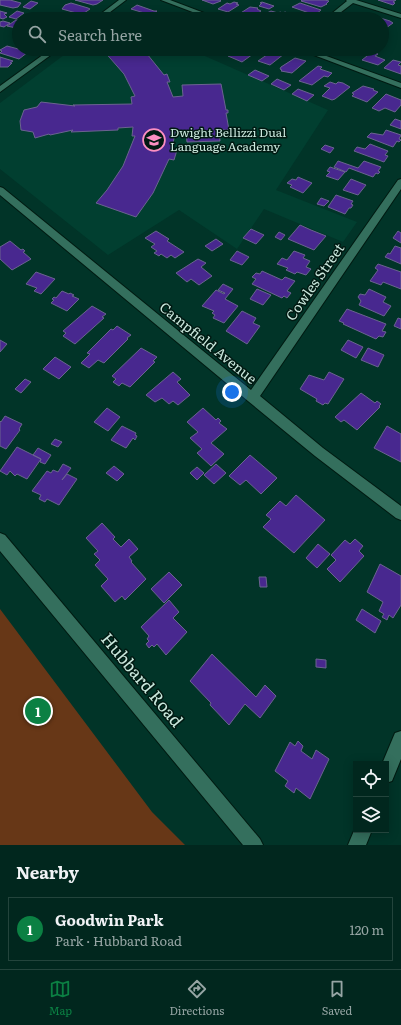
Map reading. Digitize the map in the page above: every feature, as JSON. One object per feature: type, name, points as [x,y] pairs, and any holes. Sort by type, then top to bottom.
[{"type":"street","points":[[106,12],[122,0]]},
{"type":"street","points":[[164,0],[197,12]]},
{"type":"street","points":[[337,12],[352,0],[389,12]]},
{"type":"street","points":[[389,12],[401,16]]},
{"type":"street","points":[[0,90],[46,56]]},
{"type":"street","points":[[320,56],[401,86]]},
{"type":"street","name":"Cowles Street","points":[[252,398],[401,182]]},
{"type":"street","name":"Campfield Avenue","points":[[0,190],[252,398],[319,452],[401,514]]},
{"type":"street","name":"Hubbard Road","points":[[0,540],[254,845]]},
{"type":"street","points":[[389,768],[401,739]]},
{"type":"street","points":[[357,845],[362,833]]},
{"type":"shaded area","name":"Dwight Bellizzi Dual Language Academy","points":[[63,56],[205,56],[328,110],[276,190],[357,222],[343,242],[264,209],[237,249],[179,210],[108,255],[0,169],[0,103]]},
{"type":"shaded area","points":[[0,609],[152,812],[185,845],[0,845]]},
{"type":"building","points":[[0,0],[10,0],[21,3],[18,7],[13,8],[0,5]]},
{"type":"building","points":[[75,0],[103,0],[93,5]]},
{"type":"building","points":[[202,0],[220,0],[221,1],[213,4]]},
{"type":"building","points":[[378,0],[396,0],[393,2],[395,3],[393,5]]},
{"type":"building","points":[[31,1],[38,3],[30,9],[23,7]]},
{"type":"building","points":[[301,1],[329,1],[321,7]]},
{"type":"building","points":[[234,2],[238,3],[236,4],[239,5],[228,12],[218,9],[227,3],[230,4]]},
{"type":"building","points":[[262,2],[274,6],[269,9],[259,6]]},
{"type":"building","points":[[71,3],[90,9],[86,12],[73,12],[62,9],[65,5]]},
{"type":"building","points":[[300,3],[321,10],[319,12],[306,12],[292,7]]},
{"type":"building","points":[[137,5],[157,11],[141,12],[131,9]]},
{"type":"building","points":[[250,7],[258,8],[257,9],[261,11],[260,12],[242,12]]},
{"type":"building","points":[[0,11],[7,13],[4,14],[7,17],[3,19],[0,18]]},
{"type":"building","points":[[3,21],[10,23],[4,27],[0,26],[0,22]]},
{"type":"building","points":[[389,21],[393,23],[389,26]]},
{"type":"building","points":[[12,23],[12,27],[7,26]]},
{"type":"building","points":[[7,46],[12,47],[12,56],[23,56],[19,59],[0,53],[2,51],[0,50]]},
{"type":"building","points":[[108,56],[149,56],[164,75],[167,74],[170,82],[167,82],[173,97],[183,96],[182,85],[221,84],[226,110],[228,110],[228,113],[226,113],[229,130],[219,130],[220,141],[187,142],[186,132],[175,132],[172,150],[177,150],[174,160],[169,159],[153,193],[136,217],[96,203],[107,190],[123,166],[135,136],[132,136],[133,127],[118,128],[118,130],[71,132],[73,130],[35,138],[33,132],[21,130],[20,121],[24,110],[37,107],[41,102],[75,106],[73,105],[132,104],[131,97],[135,96],[124,74]]},
{"type":"building","points":[[228,56],[250,56],[242,62]]},
{"type":"building","points":[[265,56],[281,56],[270,65],[258,61]]},
{"type":"building","points":[[367,56],[375,56],[385,60],[378,65],[362,60]]},
{"type":"building","points":[[0,57],[13,61],[8,67],[0,67]]},
{"type":"building","points":[[295,58],[306,61],[292,73],[281,71],[281,67]]},
{"type":"building","points":[[393,60],[401,62],[398,65],[401,66],[401,74],[384,68]]},
{"type":"building","points":[[318,66],[322,67],[320,69],[332,73],[328,77],[324,76],[312,85],[299,81]]},
{"type":"building","points":[[255,70],[269,76],[262,81],[248,75]]},
{"type":"building","points":[[277,79],[291,85],[284,90],[271,84]]},
{"type":"building","points":[[330,82],[336,84],[338,82],[343,83],[350,87],[332,100],[322,96],[330,88],[324,86]]},
{"type":"building","points":[[363,86],[374,89],[373,90],[378,92],[367,102],[352,96],[354,94],[352,93]]},
{"type":"building","points":[[298,89],[314,95],[307,101],[292,94]]},
{"type":"building","points":[[386,94],[401,100],[401,105],[395,112],[385,108],[379,111],[372,108]]},
{"type":"building","points":[[395,119],[401,121],[401,129],[390,125]]},
{"type":"building","points":[[386,130],[401,135],[399,139],[401,140],[399,142],[397,141],[393,147],[367,137],[371,133],[383,135]]},
{"type":"building","points":[[370,144],[388,151],[385,155],[388,156],[384,162],[354,151],[357,147],[365,149]]},
{"type":"building","points":[[325,145],[334,148],[330,153],[321,149]]},
{"type":"building","points":[[338,161],[358,168],[364,161],[381,167],[378,171],[380,172],[378,174],[376,173],[373,177],[349,168],[346,172],[334,167]]},
{"type":"building","points":[[330,167],[345,172],[338,180],[326,176],[330,172],[327,171]]},
{"type":"building","points":[[298,177],[312,183],[303,193],[290,187],[292,185],[287,183],[292,179],[296,180]]},
{"type":"building","points":[[351,179],[366,185],[358,195],[343,190]]},
{"type":"building","points":[[336,195],[353,201],[351,204],[353,205],[345,214],[328,207]]},
{"type":"building","points":[[321,198],[329,201],[324,206],[317,204]]},
{"type":"building","points":[[300,225],[326,236],[314,250],[288,239]]},
{"type":"building","points":[[251,229],[264,235],[256,244],[243,238]]},
{"type":"building","points":[[156,231],[169,239],[167,241],[184,252],[175,258],[171,255],[167,258],[161,254],[159,256],[154,253],[157,251],[151,247],[155,244],[145,238]]},
{"type":"building","points":[[398,231],[401,233],[401,243],[393,238]]},
{"type":"building","points":[[279,232],[285,235],[281,240],[275,237]]},
{"type":"building","points":[[216,239],[223,244],[212,251],[205,246]]},
{"type":"building","points":[[10,241],[21,250],[23,249],[25,251],[23,252],[31,259],[12,270],[0,259],[0,247]]},
{"type":"building","points":[[395,246],[401,248],[401,264],[385,257],[388,253],[390,254]]},
{"type":"building","points":[[237,251],[249,257],[242,265],[230,260]]},
{"type":"building","points":[[294,251],[305,255],[303,258],[310,261],[306,267],[311,269],[306,275],[297,272],[295,274],[286,270],[288,268],[277,264],[282,258],[287,260]]},
{"type":"building","points":[[198,259],[206,263],[201,267],[212,276],[199,285],[191,279],[187,282],[176,273]]},
{"type":"building","points":[[378,264],[401,272],[401,289],[383,282],[381,285],[370,281],[378,270],[375,268]]},
{"type":"building","points":[[262,271],[282,280],[285,277],[295,281],[287,291],[291,293],[287,298],[284,296],[282,298],[252,284],[256,279],[252,277],[256,273],[260,274]]},
{"type":"building","points":[[36,272],[55,279],[41,294],[34,291],[37,288],[26,284]]},
{"type":"building","points":[[223,284],[233,289],[225,299],[238,306],[224,323],[213,318],[215,315],[212,313],[214,311],[202,306],[216,290],[224,294],[225,293],[218,290]]},
{"type":"building","points":[[257,289],[271,295],[263,305],[250,299]]},
{"type":"building","points":[[369,289],[386,297],[383,302],[391,306],[384,316],[359,305],[361,301],[358,297],[360,294],[365,295]]},
{"type":"building","points":[[62,291],[69,294],[70,293],[74,295],[72,296],[79,299],[67,311],[51,303],[54,300],[52,299],[54,297],[56,298]]},
{"type":"building","points":[[92,306],[106,314],[102,317],[104,318],[75,344],[63,336],[66,333],[63,331]]},
{"type":"building","points":[[347,309],[386,324],[382,331],[386,332],[383,337],[379,336],[376,339],[339,321]]},
{"type":"building","points":[[242,311],[256,318],[253,323],[260,326],[247,344],[226,331]]},
{"type":"building","points":[[398,318],[401,319],[401,329],[394,326]]},
{"type":"building","points":[[117,326],[131,335],[127,338],[128,339],[104,363],[98,360],[89,368],[81,363],[90,354],[87,353],[111,329],[113,330]]},
{"type":"building","points":[[0,340],[7,344],[0,352]]},
{"type":"building","points":[[348,340],[363,347],[356,358],[341,350]]},
{"type":"building","points":[[141,348],[157,357],[153,361],[155,362],[130,387],[122,383],[119,386],[113,382],[116,379],[112,376]]},
{"type":"building","points":[[368,348],[384,355],[378,367],[361,360]]},
{"type":"building","points":[[55,357],[71,367],[59,379],[43,369]]},
{"type":"building","points":[[173,372],[181,379],[177,382],[190,395],[178,405],[173,401],[169,404],[162,398],[155,402],[146,395]]},
{"type":"building","points":[[329,372],[344,379],[328,404],[325,403],[323,405],[316,401],[317,399],[300,389],[309,375],[324,380]]},
{"type":"building","points":[[25,379],[31,382],[21,393],[15,389]]},
{"type":"building","points":[[361,393],[375,403],[377,401],[381,404],[379,406],[380,407],[357,430],[344,420],[341,422],[335,417]]},
{"type":"building","points":[[107,408],[120,417],[108,431],[94,422]]},
{"type":"building","points":[[203,408],[216,420],[218,418],[221,421],[219,423],[227,429],[211,443],[224,454],[211,466],[197,453],[202,449],[190,438],[198,432],[187,422]]},
{"type":"building","points":[[5,416],[22,424],[19,429],[20,430],[6,449],[0,446],[0,421],[1,422]]},
{"type":"building","points":[[122,426],[136,433],[135,435],[137,436],[135,440],[133,438],[126,448],[111,440]]},
{"type":"building","points":[[387,426],[401,434],[401,462],[374,448]]},
{"type":"building","points":[[55,439],[62,442],[58,447],[51,444]]},
{"type":"building","points":[[17,447],[41,459],[27,479],[17,474],[15,476],[10,471],[7,475],[0,471]]},
{"type":"building","points":[[38,448],[51,455],[45,464],[40,462],[41,459],[33,455]]},
{"type":"building","points":[[250,455],[277,478],[261,494],[246,480],[240,485],[229,476]]},
{"type":"building","points":[[63,464],[71,468],[62,480],[67,474],[77,479],[59,505],[47,499],[45,502],[39,499],[41,495],[32,491],[47,471],[51,473],[53,470],[58,472]]},
{"type":"building","points":[[216,464],[226,473],[214,484],[204,475]]},
{"type":"building","points":[[114,466],[124,474],[117,481],[106,473]]},
{"type":"building","points":[[197,467],[204,473],[197,480],[190,473]]},
{"type":"building","points":[[296,495],[325,520],[294,553],[263,527],[271,519],[266,515],[280,501],[286,506]]},
{"type":"building","points":[[102,523],[115,537],[113,539],[121,547],[129,539],[138,549],[129,557],[132,561],[131,562],[146,579],[125,600],[122,596],[115,602],[101,586],[108,579],[95,565],[100,560],[94,554],[98,551],[86,538]]},
{"type":"building","points":[[355,539],[363,546],[359,551],[364,556],[340,582],[327,569],[336,560],[331,555],[345,540],[350,544]]},
{"type":"building","points":[[318,544],[330,554],[317,568],[306,558]]},
{"type":"building","points":[[380,564],[401,576],[401,605],[393,618],[389,615],[387,620],[382,617],[384,614],[379,611],[383,602],[367,592]]},
{"type":"building","points":[[169,572],[182,585],[164,603],[151,589]]},
{"type":"building","points":[[259,577],[266,577],[267,587],[260,587]]},
{"type":"building","points":[[169,600],[179,612],[173,618],[187,632],[166,655],[157,644],[154,647],[152,645],[149,648],[146,644],[149,641],[147,639],[149,636],[141,627]]},
{"type":"building","points":[[362,609],[381,621],[375,633],[356,620]]},
{"type":"building","points":[[212,654],[256,697],[265,685],[276,696],[260,718],[245,704],[229,725],[190,681]]},
{"type":"building","points":[[316,659],[326,660],[326,668],[316,667]]},
{"type":"building","points":[[298,741],[303,746],[301,751],[312,759],[316,750],[329,759],[310,799],[296,788],[294,793],[285,786],[288,781],[275,771],[290,742],[295,746]]},
{"type":"place","name":"Dwight Bellizzi Dual Language Academy","points":[[154,140]]},
{"type":"place","name":"Goodwin Park","points":[[38,711]]}]
